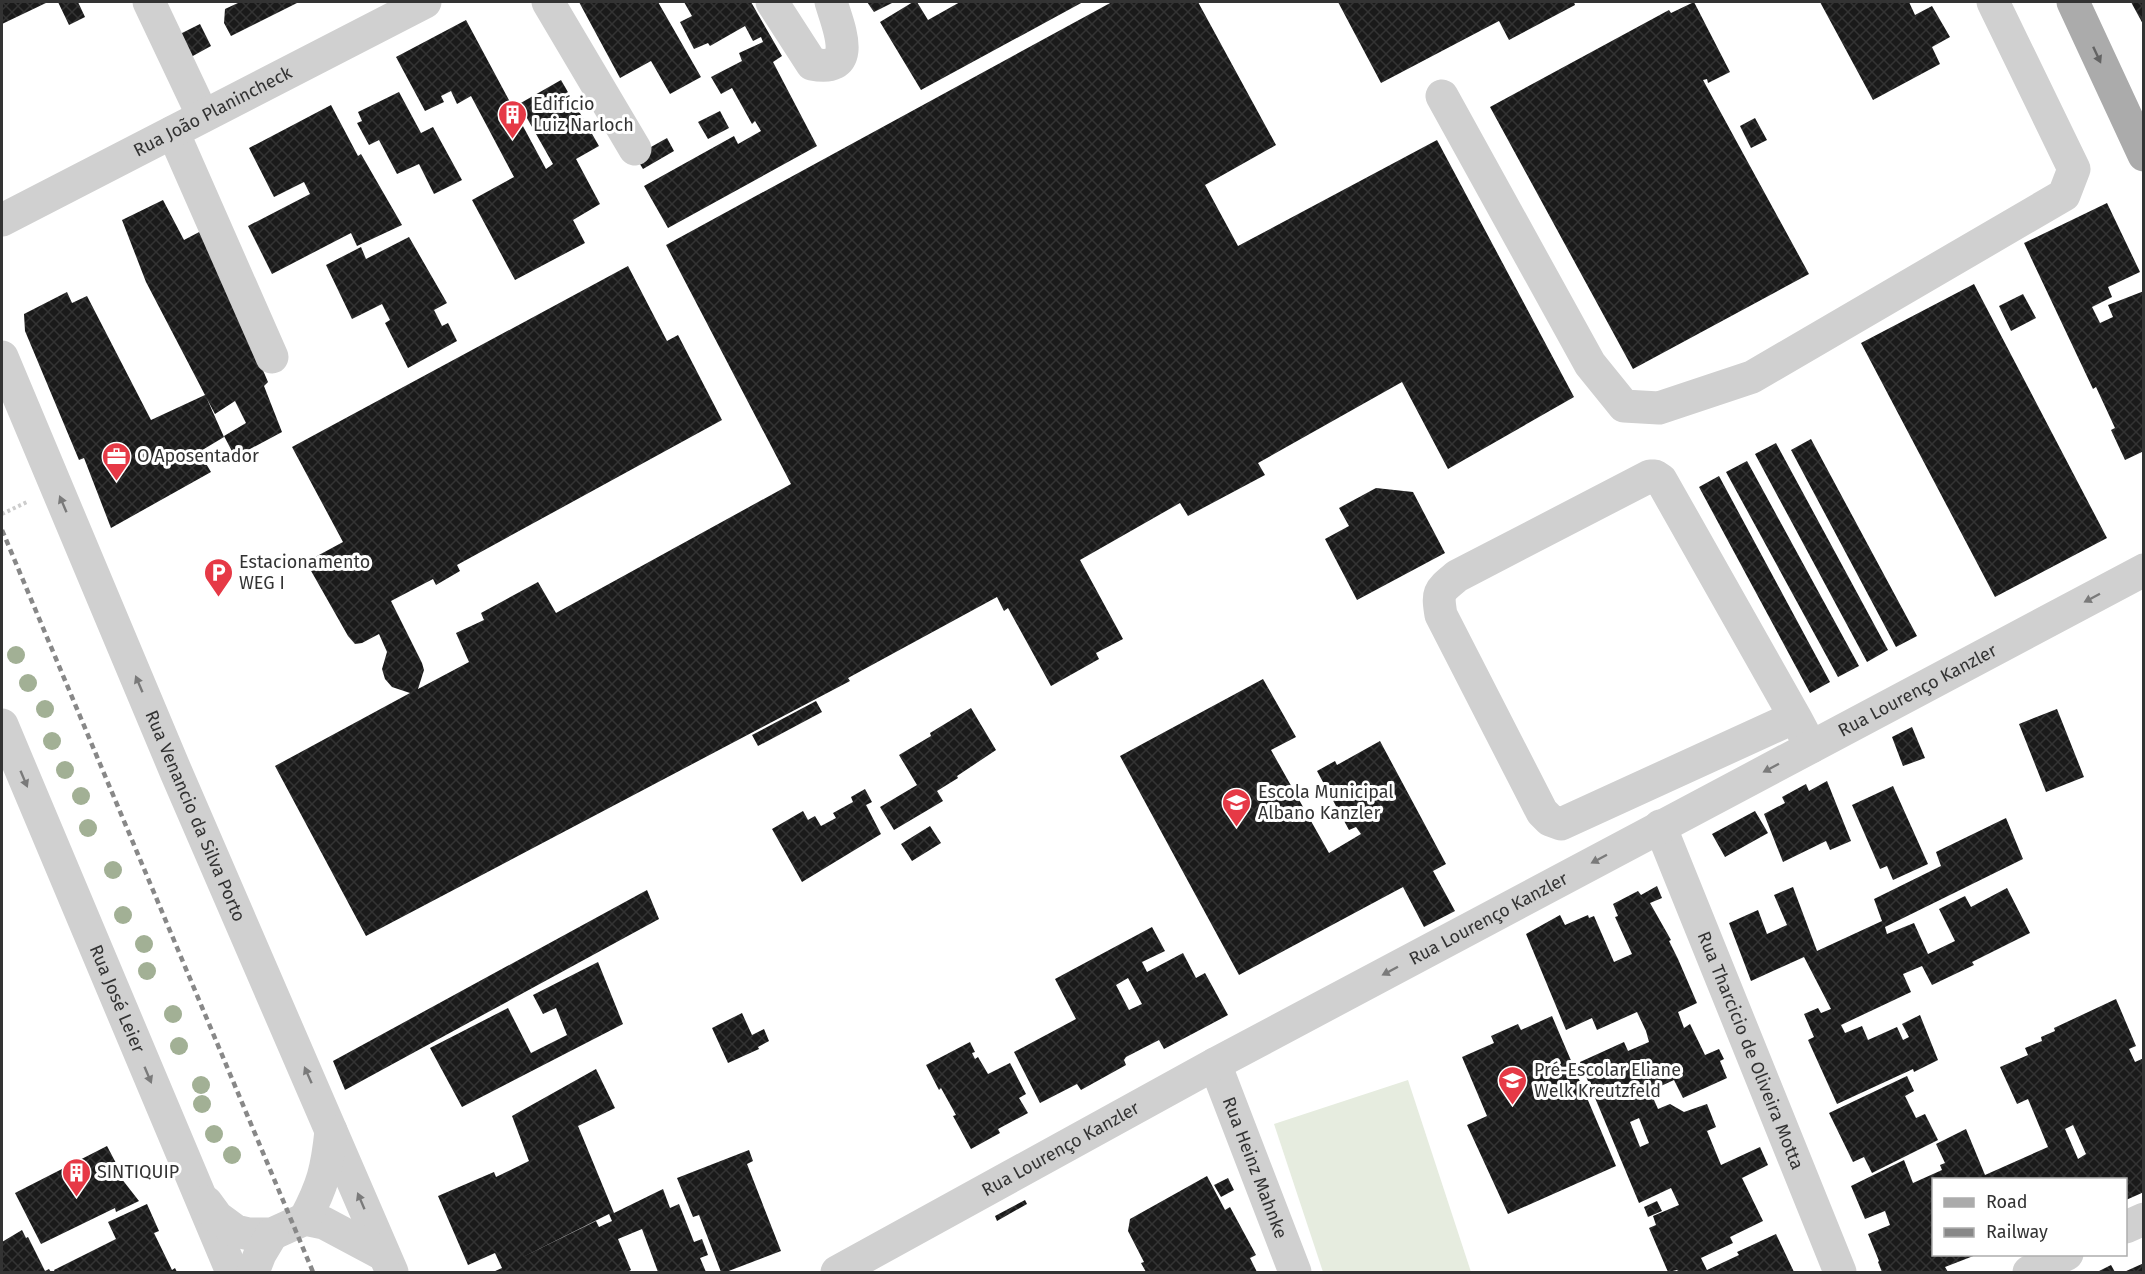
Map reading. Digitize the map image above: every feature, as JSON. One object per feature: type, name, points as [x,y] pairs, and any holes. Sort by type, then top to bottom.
[{"type":"main road","points":[[2073,2],[2144,155]]},
{"type":"street","points":[[149,2],[204,116]]},
{"type":"street","name":"Rua João Planincheck","points":[[2,220],[425,2]]},
{"type":"street","points":[[548,2],[635,149]]},
{"type":"street","points":[[772,2],[812,64],[822,66],[835,63],[840,58],[843,44],[831,2]]},
{"type":"street","points":[[1442,96],[1590,364],[1624,406],[1659,408],[1752,377],[2064,195],[2074,170],[1993,2]]},
{"type":"street","points":[[173,132],[272,357]]},
{"type":"street","name":"Rua Venancio da Silva Porto","points":[[2,357],[176,772],[388,1264]]},
{"type":"street","points":[[1795,717],[1561,824],[1550,820],[1542,812],[1442,615],[1439,601],[1441,589],[1457,576],[1595,503],[1650,476],[1655,476],[1661,480],[1795,717],[1811,747]]},
{"type":"street","name":"Rua Lourenço Kanzler","points":[[837,1272],[1215,1064],[2144,570]]},
{"type":"street","name":"Rua José Leier","points":[[2,725],[232,1272]]},
{"type":"street","name":"Rua Tharcicio de Oliveira Motta","points":[[1660,826],[1840,1272]]},
{"type":"street","name":"Rua Heinz Mahnke","points":[[1215,1064],[1295,1272]]},
{"type":"street","points":[[305,1219],[320,1188],[327,1166],[331,1129]]},
{"type":"street","points":[[197,1191],[217,1217],[236,1231],[249,1234],[272,1234],[305,1219],[324,1223],[388,1264]]},
{"type":"street","points":[[2127,1227],[2144,1219]]},
{"type":"street","points":[[253,1272],[272,1234]]},
{"type":"street","points":[[2029,1272],[2063,1256]]},
{"type":"path","points":[[2,514],[27,502]]},
{"type":"shaded area","points":[[1408,1080],[1471,1272],[1323,1272],[1274,1124]]},
{"type":"building","points":[[2,2],[48,2],[2,24]]},
{"type":"building","points":[[58,2],[78,2],[85,17],[69,25]]},
{"type":"building","points":[[240,2],[299,2],[231,36],[224,23],[225,9]]},
{"type":"building","points":[[579,2],[658,2],[701,77],[670,94],[651,61],[620,78]]},
{"type":"building","points":[[684,2],[751,2],[782,56],[773,62],[817,146],[668,228],[644,186],[734,136],[738,144],[761,131],[755,121],[752,124],[732,88],[721,94],[711,77],[742,61],[739,53],[763,42],[761,37],[753,41],[745,26],[710,46],[708,43],[694,49],[680,22],[692,16]]},
{"type":"building","points":[[867,2],[894,2],[874,12]]},
{"type":"building","points":[[913,2],[917,2],[928,20],[960,2],[1083,2],[921,90],[880,22]]},
{"type":"building","points":[[1112,2],[1198,2],[1276,145],[1205,185],[1238,246],[1437,140],[1574,397],[1448,469],[1402,382],[1258,463],[1265,475],[1188,516],[1180,503],[1080,560],[1123,639],[1096,653],[1099,659],[1051,686],[1008,608],[1004,611],[997,597],[848,678],[850,681],[366,936],[275,766],[410,693],[392,687],[385,679],[382,669],[387,652],[379,634],[355,644],[348,636],[306,562],[343,542],[292,447],[628,266],[667,341],[678,335],[722,420],[457,565],[460,571],[436,585],[433,579],[391,601],[422,663],[424,670],[418,689],[469,662],[456,633],[484,620],[481,613],[538,582],[556,613],[791,484],[666,245]]},
{"type":"building","points":[[1338,2],[1574,2],[1575,5],[1509,40],[1499,21],[1381,83]]},
{"type":"building","points":[[1694,2],[1730,72],[1708,83],[1707,79],[1703,80],[1809,274],[1633,369],[1490,107],[1669,10],[1671,13]]},
{"type":"building","points":[[1820,2],[1909,2],[1915,15],[1932,6],[1950,37],[1932,47],[1940,64],[1873,100]]},
{"type":"building","points":[[2131,2],[2144,2],[2144,26]]},
{"type":"building","name":"Edifício Luiz Narloch","points":[[466,20],[546,169],[553,164],[519,104],[561,80],[599,146],[576,159],[600,204],[573,220],[585,243],[515,280],[472,200],[514,177],[471,96],[457,104],[451,91],[441,96],[444,102],[425,111],[396,57]]},
{"type":"building","points":[[200,24],[211,46],[191,57],[180,34]]},
{"type":"building","points":[[399,92],[421,133],[433,127],[462,180],[434,194],[419,164],[397,174],[379,140],[369,145],[357,123],[362,121],[358,112]]},
{"type":"building","points":[[331,105],[358,156],[361,154],[402,225],[357,246],[351,233],[272,274],[248,226],[310,194],[304,182],[274,197],[249,148]]},
{"type":"building","points":[[720,111],[729,128],[708,139],[698,122]]},
{"type":"building","points":[[1755,118],[1767,140],[1751,148],[1740,126]]},
{"type":"building","points":[[667,138],[674,151],[643,169],[635,156]]},
{"type":"building","points":[[163,200],[184,240],[203,230],[268,382],[264,386],[282,432],[235,457],[224,436],[246,423],[235,401],[215,414],[207,399],[224,437],[199,452],[211,472],[111,528],[84,458],[79,460],[25,331],[24,314],[67,292],[72,303],[87,296],[151,420],[205,395],[146,282],[122,220]]},
{"type":"building","points":[[2107,203],[2140,272],[2108,287],[2112,297],[2092,307],[2100,323],[2113,317],[2108,305],[2144,291],[2144,451],[2125,460],[2111,430],[2115,428],[2096,387],[2093,389],[2024,243]]},
{"type":"building","points":[[409,237],[447,303],[434,310],[442,326],[448,323],[457,341],[408,368],[385,323],[390,320],[382,304],[352,319],[326,265],[361,247],[366,259]]},
{"type":"building","points":[[1974,284],[2107,538],[1995,597],[1861,343]]},
{"type":"building","points":[[2023,294],[2036,318],[2011,331],[1999,306]]},
{"type":"building","points":[[1811,439],[1917,636],[1896,647],[1791,450]]},
{"type":"building","points":[[1776,443],[1888,650],[1867,662],[1755,454]]},
{"type":"building","points":[[1747,461],[1859,666],[1838,677],[1726,472]]},
{"type":"building","points":[[1719,476],[1830,682],[1810,693],[1699,487]]},
{"type":"building","points":[[1376,488],[1413,492],[1445,553],[1357,600],[1325,539],[1349,526],[1339,508]]},
{"type":"building","name":"Escola Municipal Albano Kanzler","points":[[1263,679],[1296,737],[1271,750],[1329,853],[1361,834],[1356,827],[1349,830],[1317,771],[1335,761],[1337,765],[1380,741],[1446,864],[1433,871],[1455,911],[1424,927],[1403,887],[1239,975],[1120,756]]},
{"type":"building","points":[[816,701],[822,712],[758,746],[752,735]]},
{"type":"building","points":[[971,708],[996,750],[937,791],[943,801],[894,830],[880,807],[917,785],[899,755]]},
{"type":"building","points":[[2057,709],[2084,777],[2046,792],[2019,724]]},
{"type":"building","points":[[1912,727],[1925,758],[1903,766],[1892,737]]},
{"type":"building","points":[[1827,781],[1851,841],[1830,850],[1826,841],[1783,862],[1764,814],[1785,803],[1782,797],[1806,784],[1809,791]]},
{"type":"building","points":[[1893,786],[1928,864],[1893,880],[1887,866],[1880,869],[1852,805]]},
{"type":"building","points":[[865,789],[872,802],[866,805],[881,834],[802,882],[772,829],[803,811],[808,820],[815,816],[821,826],[836,818],[833,813],[853,802],[851,797]]},
{"type":"building","points":[[1755,811],[1768,833],[1725,857],[1712,834]]},
{"type":"building","points":[[2006,818],[2023,859],[1885,927],[1887,934],[1914,923],[1928,954],[1955,941],[1939,909],[1965,896],[1971,907],[2007,888],[2030,933],[1972,962],[1974,965],[1932,985],[1922,966],[1903,974],[1911,992],[1841,1025],[1845,1033],[1862,1026],[1868,1040],[1897,1027],[1903,1040],[1909,1037],[1902,1024],[1920,1015],[1938,1060],[1837,1104],[1808,1040],[1814,1037],[1804,1014],[1818,1008],[1821,1013],[1831,1009],[1804,957],[1751,981],[1729,923],[1758,910],[1767,934],[1787,925],[1774,895],[1793,887],[1817,951],[1882,921],[1874,899],[1941,866],[1936,852]]},
{"type":"building","points":[[930,826],[941,843],[912,861],[901,844]]},
{"type":"building","points":[[1657,886],[1662,898],[1650,903],[1671,940],[1669,941],[1697,1003],[1678,1012],[1684,1028],[1690,1024],[1705,1055],[1719,1049],[1724,1059],[1720,1061],[1727,1078],[1683,1098],[1674,1080],[1650,1091],[1658,1109],[1670,1104],[1684,1112],[1707,1104],[1716,1127],[1707,1131],[1721,1165],[1760,1147],[1768,1165],[1742,1178],[1763,1221],[1730,1237],[1733,1243],[1701,1258],[1707,1270],[1739,1255],[1737,1252],[1776,1234],[1794,1272],[1679,1272],[1677,1270],[1668,1272],[1649,1228],[1656,1225],[1653,1216],[1679,1205],[1671,1188],[1639,1203],[1580,1062],[1624,1042],[1628,1051],[1649,1042],[1646,1031],[1637,1012],[1597,1030],[1592,1018],[1566,1030],[1526,934],[1560,915],[1565,925],[1588,915],[1589,918],[1594,916],[1614,962],[1632,954],[1615,917],[1618,916],[1613,904],[1638,891],[1641,895]],"holes":[[[1639,1118],[1649,1143],[1640,1147],[1630,1122]]]},
{"type":"building","points":[[647,890],[659,919],[345,1090],[333,1061]]},
{"type":"building","points":[[1152,927],[1165,951],[1142,962],[1147,972],[1183,953],[1196,978],[1205,973],[1228,1015],[1164,1049],[1159,1040],[1126,1057],[1124,1060],[1126,1065],[1081,1090],[1077,1084],[1040,1103],[1014,1052],[1076,1019],[1055,979]],"holes":[[[1128,978],[1142,1004],[1129,1010],[1116,985]]]},
{"type":"building","points":[[598,962],[623,1024],[462,1107],[430,1048],[508,1008],[531,1053],[567,1035],[556,1008],[543,1014],[533,995]]},
{"type":"building","points":[[2116,999],[2136,1046],[2129,1049],[2135,1062],[2144,1058],[2144,1192],[2127,1200],[2127,1178],[1932,1178],[1932,1256],[1973,1256],[1945,1267],[1948,1272],[1882,1272],[1868,1234],[1890,1225],[1885,1211],[1865,1219],[1851,1186],[1904,1160],[1913,1183],[1942,1170],[1940,1165],[1945,1163],[1936,1144],[1966,1129],[1985,1175],[2048,1147],[2028,1099],[2017,1104],[2000,1067],[2028,1055],[2025,1048],[2042,1041],[2041,1037],[2055,1031],[2054,1028]],"holes":[[[2073,1125],[2086,1154],[2078,1159],[2065,1129]]]},
{"type":"building","points":[[742,1013],[752,1035],[764,1029],[769,1041],[758,1047],[759,1049],[728,1063],[712,1028]]},
{"type":"building","points":[[1552,1016],[1616,1166],[1508,1214],[1467,1125],[1487,1116],[1462,1057],[1494,1043],[1491,1036],[1518,1024],[1521,1030]]},
{"type":"building","points":[[970,1042],[975,1052],[972,1053],[975,1059],[978,1057],[988,1074],[1010,1063],[1026,1094],[1019,1098],[1028,1113],[998,1129],[1000,1133],[971,1149],[953,1116],[956,1115],[926,1065]]},
{"type":"building","points":[[596,1069],[615,1108],[578,1126],[614,1213],[663,1189],[670,1208],[679,1204],[694,1242],[702,1239],[708,1255],[700,1258],[706,1272],[658,1272],[642,1229],[618,1239],[631,1270],[627,1272],[493,1272],[502,1268],[495,1253],[468,1265],[438,1196],[494,1172],[496,1177],[529,1161],[512,1116]],"holes":[[[609,1214],[612,1221],[599,1227],[596,1221],[521,1258]]]},
{"type":"building","points":[[1907,1076],[1914,1091],[1905,1096],[1916,1118],[1925,1114],[1938,1140],[1872,1173],[1864,1157],[1853,1162],[1829,1113]]},
{"type":"building","name":"SINTIQUIP","points":[[107,1146],[117,1165],[110,1168],[111,1171],[114,1169],[139,1201],[116,1212],[115,1208],[41,1244],[15,1193]]},
{"type":"building","points":[[749,1150],[753,1161],[747,1164],[781,1251],[721,1272],[699,1215],[693,1217],[677,1178]]},
{"type":"building","points":[[1207,1176],[1225,1210],[1230,1207],[1256,1255],[1250,1258],[1257,1272],[1146,1272],[1141,1263],[1144,1262],[1128,1231],[1130,1219]]},
{"type":"building","points":[[1228,1178],[1234,1190],[1221,1197],[1214,1185]]},
{"type":"building","points":[[1025,1200],[1027,1204],[997,1221],[995,1216]]},
{"type":"building","points":[[1657,1201],[1662,1211],[1648,1217],[1644,1207]]},
{"type":"building","points":[[147,1204],[159,1231],[154,1233],[172,1270],[175,1268],[177,1272],[55,1272],[54,1270],[116,1239],[108,1222]]},
{"type":"building","points":[[22,1230],[26,1238],[28,1237],[45,1271],[49,1269],[51,1272],[2,1272],[2,1242]]},
{"type":"building","points":[[2144,1263],[2144,1272],[2124,1272]]},
{"type":"building","points":[[2111,1265],[2115,1272],[2097,1272]]},
{"type":"railway","points":[[2,530],[313,1272]]},
{"type":"place","name":"Edifício Luiz Narloch","points":[[512,140]]},
{"type":"place","name":"O Aposentador","points":[[116,482]]},
{"type":"place","name":"Estacionamento WEG I","points":[[218,598]]},
{"type":"place","name":"Escola Municipal Albano Kanzler","points":[[1237,828]]},
{"type":"place","name":"Pré-Escolar Eliane Welk Kreutzfeld","points":[[1513,1106]]},
{"type":"place","name":"SINTIQUIP","points":[[76,1198]]}]
